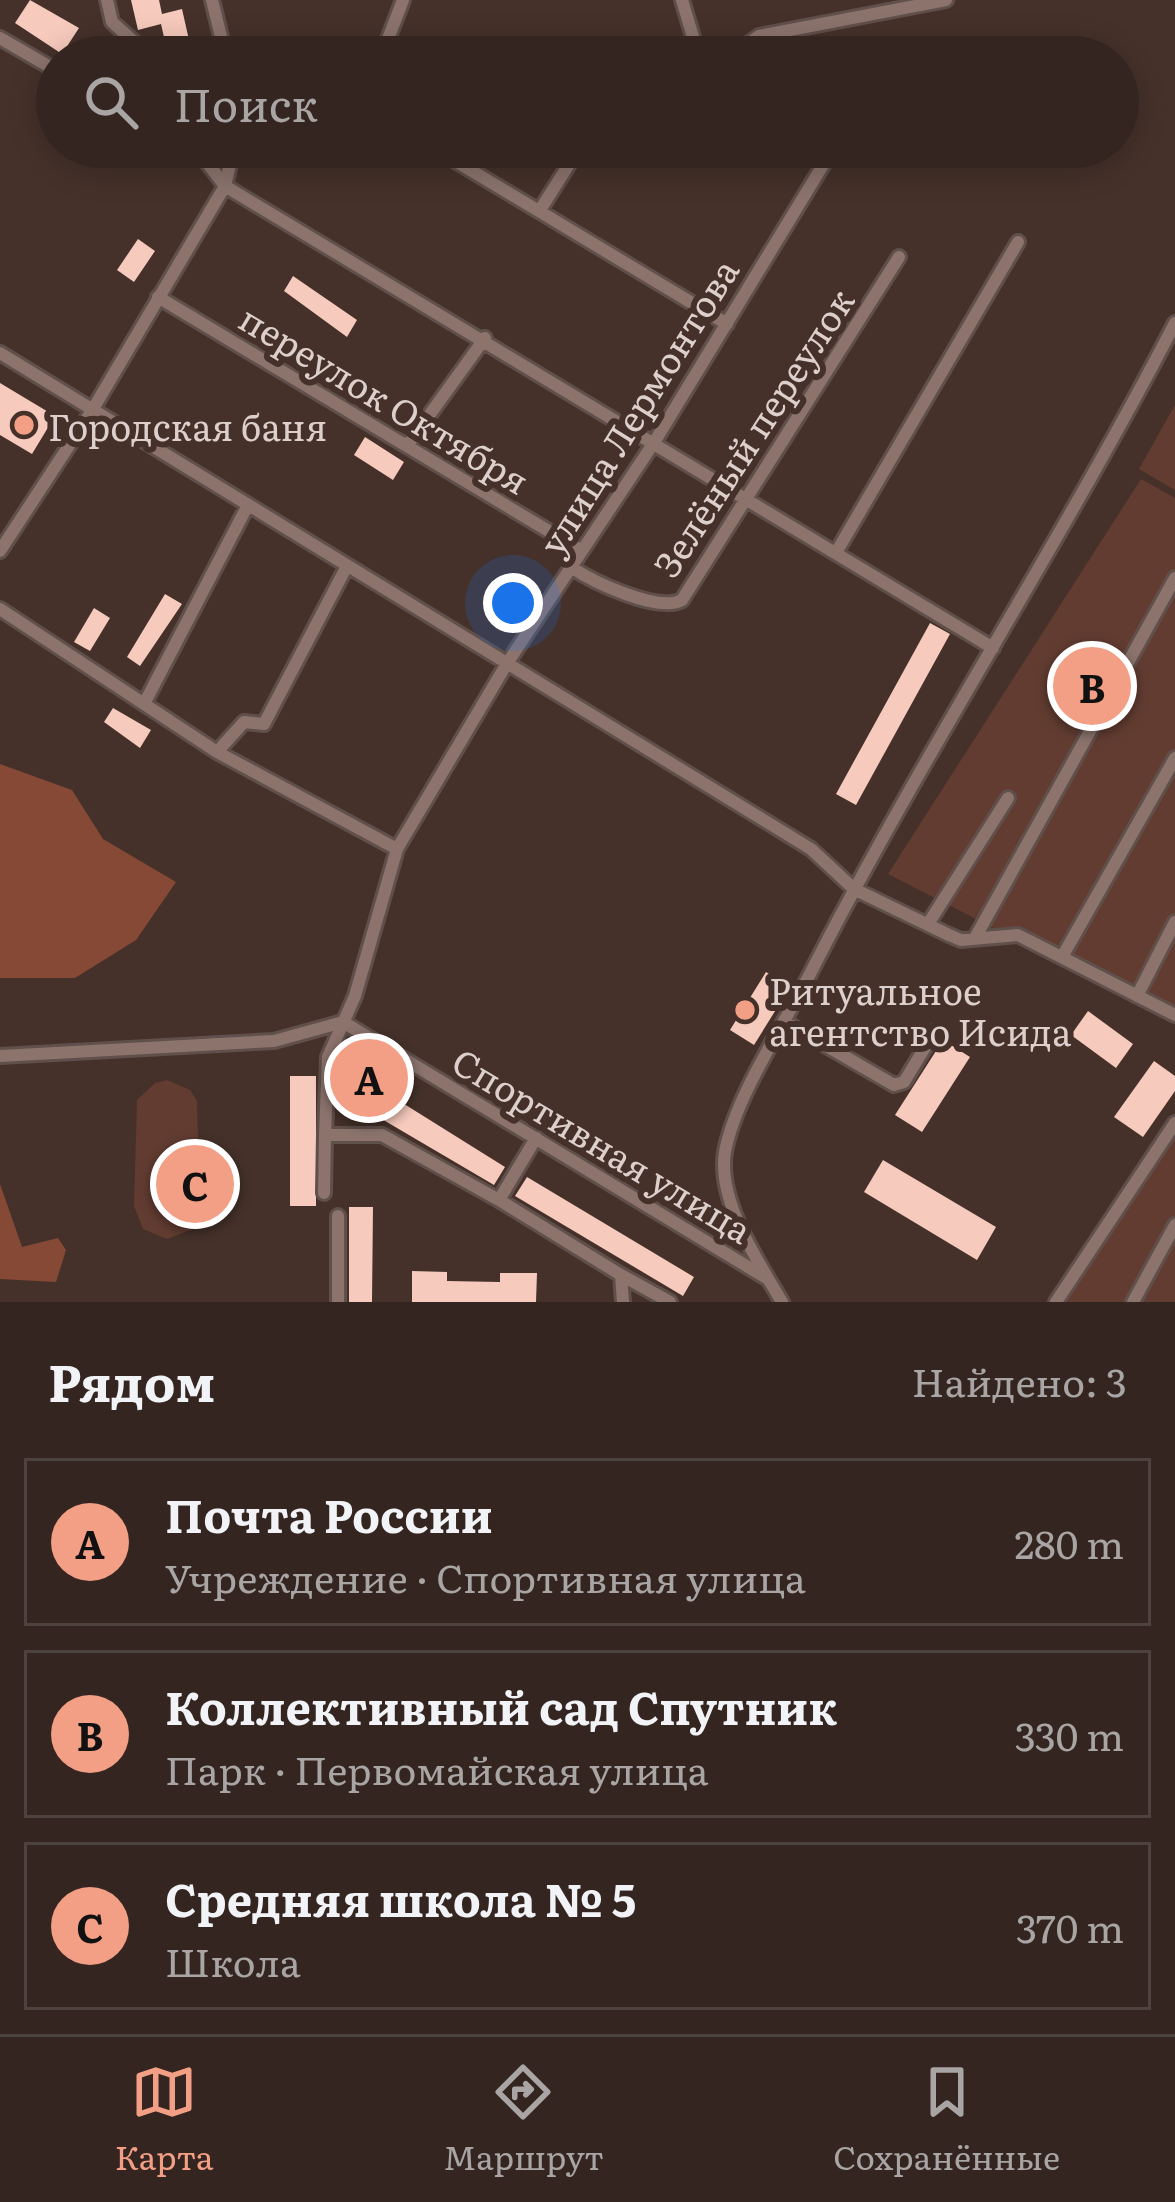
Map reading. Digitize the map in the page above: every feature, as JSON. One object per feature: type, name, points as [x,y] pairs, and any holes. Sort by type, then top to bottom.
[{"type":"street","points":[[107,0],[112,22],[128,36]]},
{"type":"street","points":[[212,0],[221,36]]},
{"type":"street","points":[[390,36],[403,0]]},
{"type":"street","points":[[682,0],[693,36]]},
{"type":"street","points":[[759,36],[946,0]]},
{"type":"street","points":[[0,38],[36,59]]},
{"type":"street","points":[[211,168],[225,186],[993,647]]},
{"type":"street","points":[[0,550],[93,409],[225,186],[229,168]]},
{"type":"street","points":[[468,168],[727,323]]},
{"type":"street","points":[[540,210],[567,168]]},
{"type":"street","name":"улица Лермонтова","points":[[324,1192],[328,1057],[344,1022],[397,849],[506,665],[655,441],[821,168]]},
{"type":"street","points":[[837,550],[1018,242]]},
{"type":"street","name":"Зелёный переулок","points":[[571,567],[601,586],[674,604],[750,499],[899,257]]},
{"type":"street","name":"переулок Октября","points":[[158,297],[582,550]]},
{"type":"street","points":[[782,1302],[725,1190],[725,1152],[854,889],[1100,467],[1175,322]]},
{"type":"street","points":[[407,446],[485,338]]},
{"type":"street","points":[[0,353],[812,849],[854,889],[961,940],[1018,934],[1175,1015]]},
{"type":"street","points":[[144,704],[248,505]]},
{"type":"street","points":[[218,752],[244,722],[264,724],[347,566]]},
{"type":"street","points":[[975,938],[1175,578]]},
{"type":"street","points":[[0,609],[218,752],[397,849]]},
{"type":"street","points":[[1062,957],[1175,758]]},
{"type":"street","points":[[928,924],[1008,798]]},
{"type":"street","points":[[1137,996],[1175,922]]},
{"type":"street","points":[[0,1056],[274,1041],[344,1022]]},
{"type":"street","name":"Спортивная улица","points":[[344,1022],[769,1280]]},
{"type":"street","points":[[785,1022],[894,1085],[904,1082],[934,1030]]},
{"type":"street","points":[[1056,1302],[1175,1123]]},
{"type":"street","points":[[325,1135],[382,1135],[670,1302]]},
{"type":"street","points":[[499,1200],[536,1138]]},
{"type":"street","points":[[338,1216],[338,1302]]},
{"type":"street","points":[[1133,1302],[1175,1225]]},
{"type":"street","points":[[621,1275],[623,1302]]},
{"type":"shaded area","points":[[1175,405],[1175,490],[1139,469]]},
{"type":"shaded area","points":[[1141,479],[1175,498],[1175,1021],[888,874]]},
{"type":"shaded area","points":[[0,764],[72,790],[103,839],[176,882],[136,940],[75,978],[0,978]]},
{"type":"shaded area","points":[[167,1080],[190,1090],[197,1101],[200,1206],[190,1230],[167,1239],[143,1229],[134,1206],[137,1100],[155,1083]]},
{"type":"shaded area","points":[[1175,1120],[1175,1302],[1057,1302]]},
{"type":"shaded area","points":[[0,1184],[22,1247],[58,1238],[66,1250],[56,1282],[0,1279]]},
{"type":"building","points":[[30,0],[79,28],[74,36],[36,37],[15,23]]},
{"type":"building","points":[[131,0],[159,0],[162,14],[182,9],[188,36],[164,36],[161,24],[138,30]]},
{"type":"building","points":[[138,239],[155,251],[134,282],[117,270]]},
{"type":"building","points":[[293,276],[357,320],[347,337],[284,291]]},
{"type":"building","name":"Городская баня","points":[[0,383],[55,416],[32,454],[0,435]]},
{"type":"building","points":[[365,437],[404,462],[393,480],[354,455]]},
{"type":"building","points":[[165,594],[182,604],[140,666],[127,657]]},
{"type":"building","points":[[94,608],[110,618],[90,651],[74,642]]},
{"type":"building","points":[[930,623],[950,634],[856,805],[836,794]]},
{"type":"building","points":[[113,708],[151,730],[140,748],[104,722]]},
{"type":"building","points":[[766,972],[790,987],[754,1045],[730,1030]]},
{"type":"building","points":[[1088,1011],[1133,1044],[1116,1068],[1071,1035]]},
{"type":"building","points":[[943,1040],[970,1057],[922,1132],[895,1115]]},
{"type":"building","points":[[1154,1061],[1175,1076],[1175,1091],[1143,1137],[1114,1117]]},
{"type":"building","points":[[338,1073],[376,1073],[382,1112],[338,1109]]},
{"type":"building","points":[[290,1076],[316,1076],[316,1206],[290,1206]]},
{"type":"building","points":[[393,1097],[505,1167],[494,1185],[380,1118]]},
{"type":"building","points":[[883,1160],[996,1227],[977,1260],[864,1192]]},
{"type":"building","points":[[527,1177],[694,1277],[683,1296],[515,1196]]},
{"type":"building","points":[[349,1207],[373,1207],[372,1302],[349,1302]]},
{"type":"building","points":[[412,1271],[447,1272],[447,1281],[500,1282],[500,1273],[537,1273],[536,1302],[412,1302]]},
{"type":"place","name":"Городская баня","points":[[24,425]]},
{"type":"place","name":"Коллективный сад Спутник","points":[[1092,686]]},
{"type":"place","name":"Ритуальное агентство Исида","points":[[745,1010]]},
{"type":"place","name":"Почта России","points":[[369,1078]]},
{"type":"place","name":"Средняя школа № 5","points":[[195,1184]]}]
